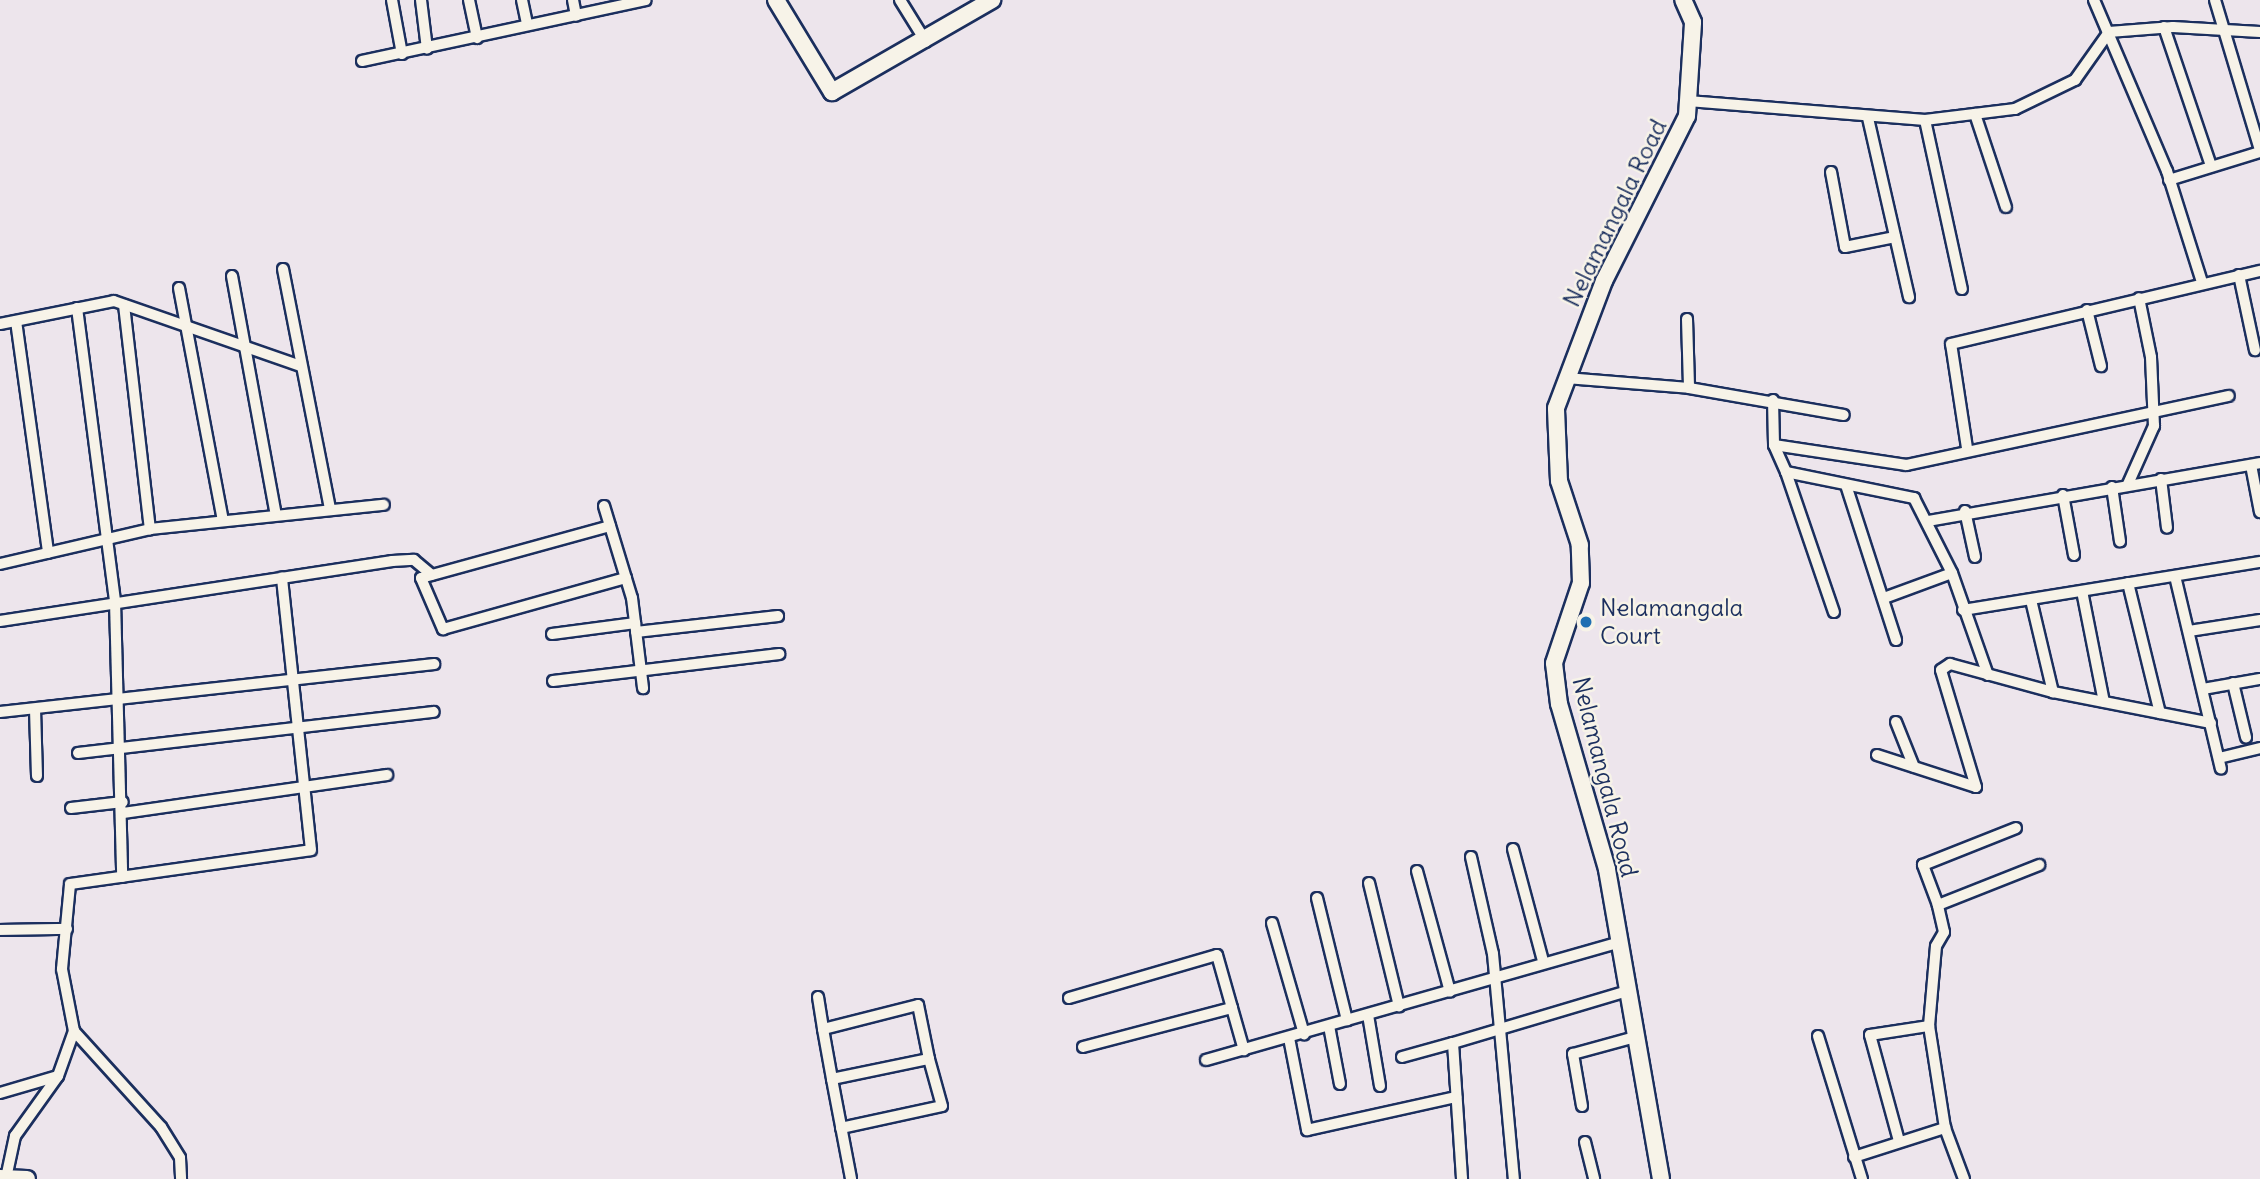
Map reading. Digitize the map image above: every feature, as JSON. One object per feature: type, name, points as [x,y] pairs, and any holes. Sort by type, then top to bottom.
[{"type":"main road","points":[[776,0],[832,92],[926,43],[982,3]]},
{"type":"main road","name":"Nelamangala Road","points":[[1661,1179],[1619,942],[1553,663],[1581,583],[1580,545],[1559,481],[1556,408],[1604,281],[1687,116],[1693,22],[1683,0]]},
{"type":"main road","points":[[3,1178],[27,1179]]},
{"type":"street","points":[[391,0],[402,54]]},
{"type":"street","points":[[421,0],[427,49]]},
{"type":"street","points":[[469,0],[477,38]]},
{"type":"street","points":[[522,0],[527,24]]},
{"type":"street","points":[[573,0],[576,16]]},
{"type":"street","points":[[362,61],[646,0]]},
{"type":"street","points":[[900,0],[926,43]]},
{"type":"street","points":[[2094,0],[2169,180],[2203,282]]},
{"type":"street","points":[[2169,180],[2260,151],[2215,0]]},
{"type":"street","points":[[1688,101],[1868,118],[1926,120],[2015,109],[2075,80],[2109,32],[2164,27],[2260,32]]},
{"type":"street","points":[[2164,27],[2211,166]]},
{"type":"street","points":[[1975,114],[2006,207]]},
{"type":"street","points":[[1868,118],[1909,297]]},
{"type":"street","points":[[1926,120],[1962,289]]},
{"type":"street","points":[[1831,172],[1846,247],[1895,237]]},
{"type":"street","points":[[283,269],[330,509]]},
{"type":"street","points":[[1967,448],[1947,347],[2087,310],[2260,271]]},
{"type":"street","points":[[2239,275],[2255,350]]},
{"type":"street","points":[[232,276],[276,515]]},
{"type":"street","points":[[179,288],[223,521]]},
{"type":"street","points":[[2128,484],[2146,450],[2155,411],[2139,298]]},
{"type":"street","points":[[0,324],[77,308],[124,305],[301,366]]},
{"type":"street","points":[[124,305],[150,529]]},
{"type":"street","points":[[77,308],[104,542],[115,601],[121,699],[122,877]]},
{"type":"street","points":[[2087,310],[2101,366]]},
{"type":"street","points":[[1687,319],[1689,388]]},
{"type":"street","points":[[16,321],[48,553]]},
{"type":"street","points":[[1566,378],[1689,388],[1773,400],[1844,415]]},
{"type":"street","points":[[1774,445],[1906,465],[1967,448],[2229,396]]},
{"type":"street","points":[[1773,400],[1774,445],[1786,472],[1834,612]]},
{"type":"street","points":[[1928,521],[1965,511],[2255,464],[2260,512]]},
{"type":"street","points":[[1786,472],[1914,498],[1952,573],[1988,675]]},
{"type":"street","points":[[2161,479],[2167,528]]},
{"type":"street","points":[[1846,485],[1896,640]]},
{"type":"street","points":[[2112,487],[2120,541]]},
{"type":"street","points":[[2063,495],[2074,555]]},
{"type":"street","points":[[0,564],[104,542],[150,529],[384,505]]},
{"type":"street","points":[[604,506],[626,578],[636,628],[643,688]]},
{"type":"street","points":[[1965,511],[1975,558]]},
{"type":"street","points":[[610,526],[421,578],[443,629],[626,578]]},
{"type":"street","points":[[0,621],[115,601],[414,560],[432,575]]},
{"type":"street","points":[[1964,610],[2260,562]]},
{"type":"street","points":[[1884,598],[1952,573]]},
{"type":"street","points":[[2175,576],[2220,763],[2260,748]]},
{"type":"street","points":[[3,1178],[15,1136],[58,1076],[74,1031],[62,969],[70,884],[311,850],[282,578]]},
{"type":"street","points":[[2129,583],[2160,713]]},
{"type":"street","points":[[2082,591],[2104,702]]},
{"type":"street","points":[[2031,600],[2053,692]]},
{"type":"street","points":[[552,634],[778,616]]},
{"type":"street","points":[[2189,631],[2260,620]]},
{"type":"street","points":[[553,681],[779,654]]},
{"type":"street","points":[[0,712],[434,664]]},
{"type":"street","points":[[1877,755],[1976,787],[1941,670],[1951,664],[2053,692],[2211,723]]},
{"type":"street","points":[[2203,689],[2260,678]]},
{"type":"street","points":[[2233,684],[2246,737]]},
{"type":"street","points":[[35,709],[37,776]]},
{"type":"street","points":[[78,753],[434,712]]},
{"type":"street","points":[[1896,722],[1914,767]]},
{"type":"street","points":[[71,808],[123,808],[387,775]]},
{"type":"street","points":[[1964,1179],[1945,1128],[1929,1026],[1936,946],[1944,932],[1938,905],[1923,865],[2016,828]]},
{"type":"street","points":[[1513,849],[1543,961]]},
{"type":"street","points":[[1471,858],[1493,977],[1514,1179]]},
{"type":"street","points":[[1938,905],[2039,865]]},
{"type":"street","points":[[1418,871],[1450,992]]},
{"type":"street","points":[[1368,883],[1399,1006]]},
{"type":"street","points":[[1317,898],[1347,1020]]},
{"type":"street","points":[[1272,923],[1304,1034]]},
{"type":"street","points":[[0,930],[67,929]]},
{"type":"street","points":[[1206,1060],[1450,992],[1543,961],[1619,942]]},
{"type":"street","points":[[1069,998],[1217,955],[1244,1050]]},
{"type":"street","points":[[1402,1056],[1627,991]]},
{"type":"street","points":[[818,997],[851,1179]]},
{"type":"street","points":[[823,1030],[918,1005],[942,1106],[841,1128]]},
{"type":"street","points":[[1083,1046],[1232,1008]]},
{"type":"street","points":[[1368,1014],[1380,1086]]},
{"type":"street","points":[[1329,1026],[1340,1084]]},
{"type":"street","points":[[1899,1141],[1870,1035],[1929,1026]]},
{"type":"street","points":[[74,1031],[161,1128],[180,1158],[181,1179]]},
{"type":"street","points":[[1818,1036],[1862,1179]]},
{"type":"street","points":[[1582,1106],[1573,1054],[1635,1037]]},
{"type":"street","points":[[1289,1038],[1307,1130],[1456,1097]]},
{"type":"street","points":[[1453,1043],[1462,1179]]},
{"type":"street","points":[[832,1079],[929,1059]]},
{"type":"street","points":[[0,1093],[58,1076]]},
{"type":"street","points":[[1854,1157],[1945,1128]]},
{"type":"street","points":[[1585,1142],[1594,1179]]},
{"type":"place","name":"Nelamangala Court","points":[[1586,622]]}]
